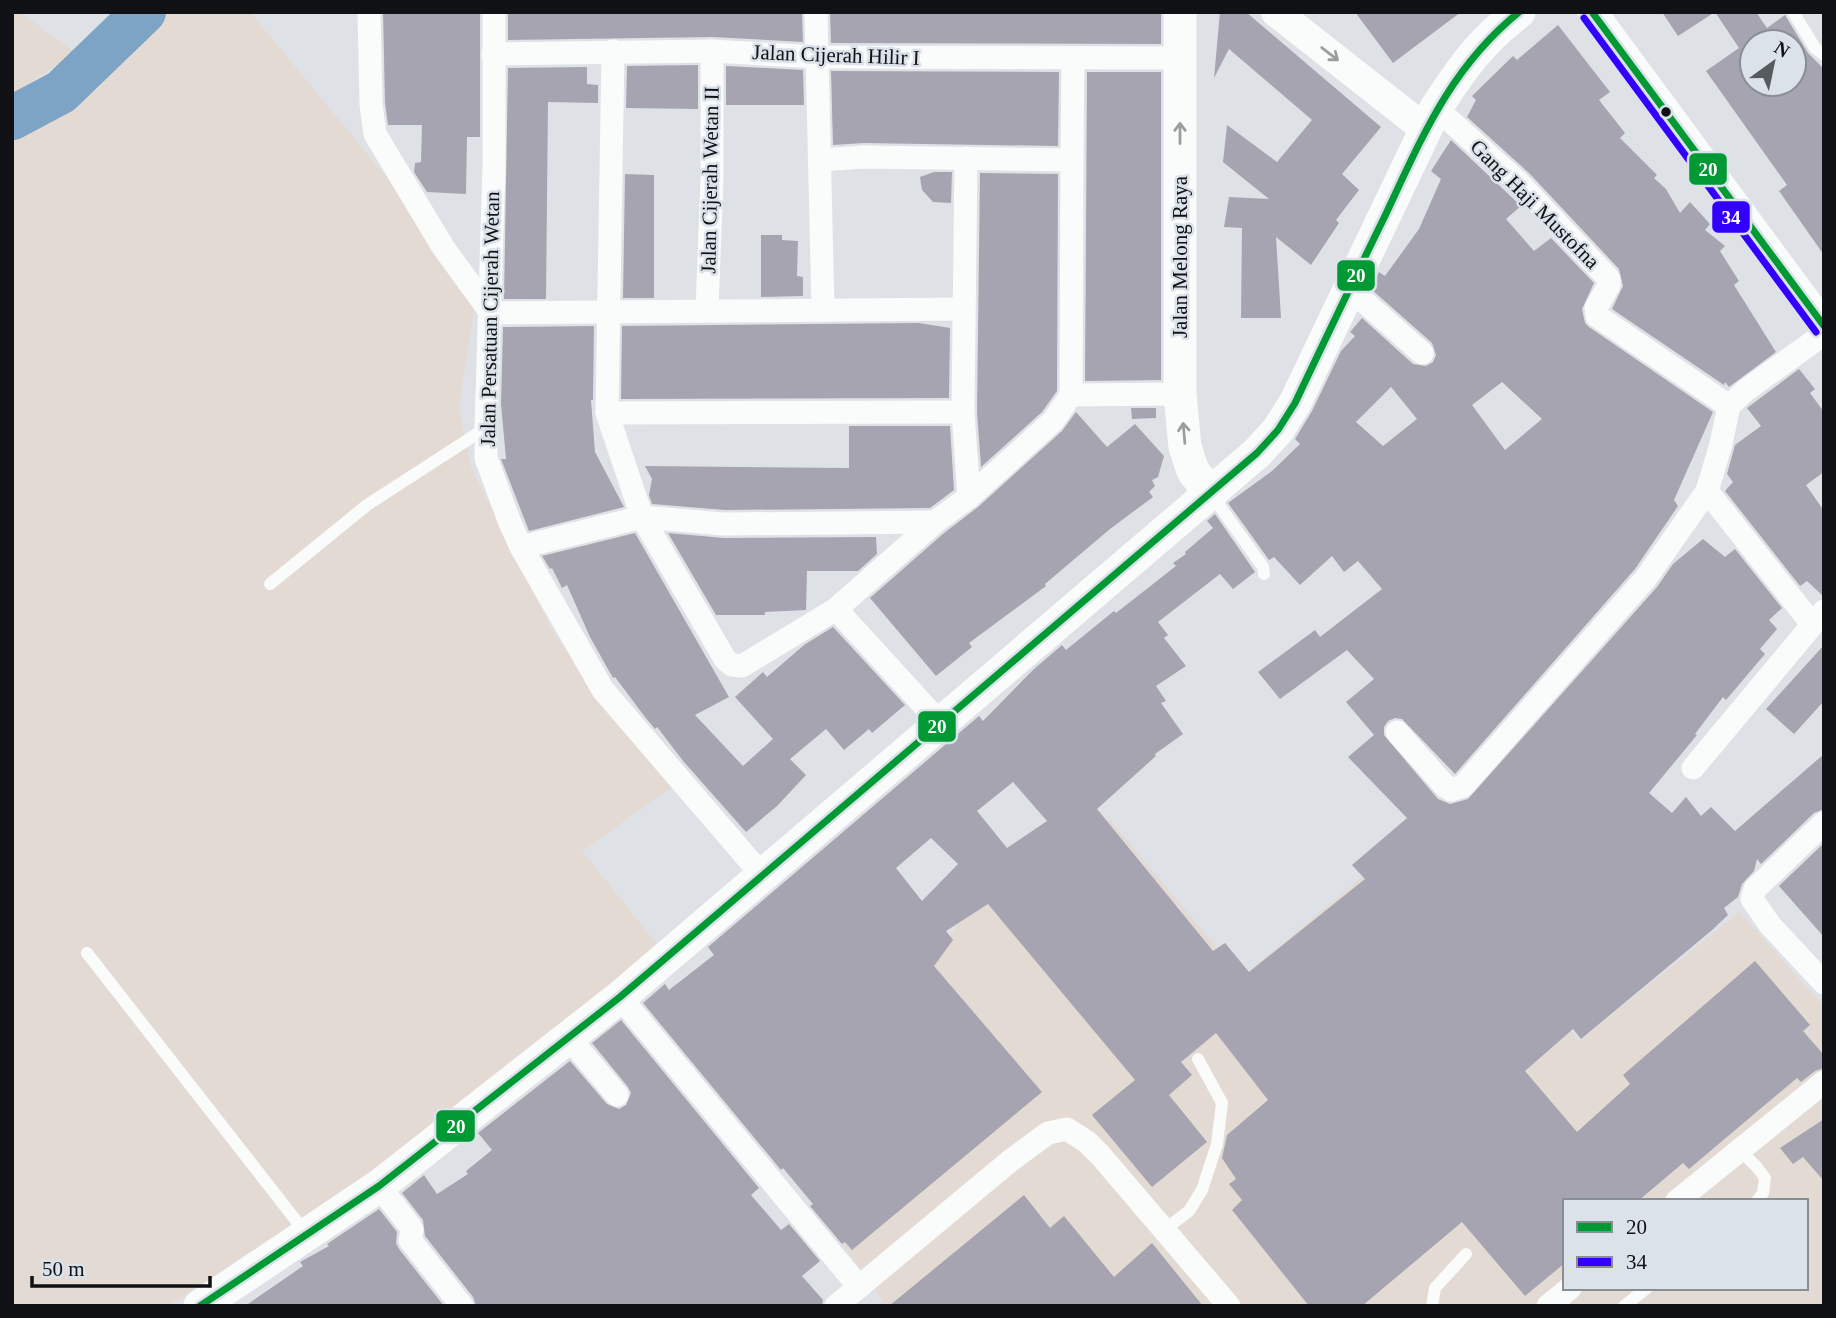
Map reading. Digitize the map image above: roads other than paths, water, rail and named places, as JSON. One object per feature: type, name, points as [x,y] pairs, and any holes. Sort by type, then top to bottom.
[{"type":"main road","name":"Jalan Melong Raya","points":[[1180,12],[1180,394],[1185,447],[1193,471],[1211,494]]},
{"type":"main road","points":[[200,1306],[379,1186],[620,997],[1257,453],[1296,403],[1431,118],[1462,68],[1493,32],[1519,12]]},
{"type":"street","points":[[369,12],[371,104],[375,134],[443,247],[491,313],[964,309]]},
{"type":"street","name":"Jalan Persatuan Cijerah Wetan","points":[[494,12],[494,165],[486,428],[486,458],[491,475],[521,547],[603,690],[762,875]]},
{"type":"street","points":[[817,12],[823,310]]},
{"type":"street","points":[[1276,12],[1431,118]]},
{"type":"street","points":[[1592,12],[1824,326]]},
{"type":"street","points":[[613,51],[607,413],[642,517],[725,659],[732,665],[742,666],[836,609],[935,522],[969,497],[1053,421],[1070,395],[1073,58]]},
{"type":"street","name":"Jalan Cijerah Hilir I","points":[[493,54],[712,51],[817,57],[1180,58]]},
{"type":"street","name":"Jalan Cijerah Wetan II","points":[[706,310],[712,178],[712,51]]},
{"type":"street","name":"Gang Haji Mustofna","points":[[1431,118],[1519,183],[1609,279],[1609,285],[1595,308],[1597,316],[1729,406]]},
{"type":"street","points":[[820,160],[864,157],[1072,160]]},
{"type":"street","points":[[966,159],[963,412],[969,497]]},
{"type":"street","points":[[1350,289],[1422,353]]},
{"type":"street","points":[[1397,732],[1446,787],[1451,790],[1463,786],[1646,578],[1707,491],[1729,406],[1746,390],[1824,334]]},
{"type":"street","points":[[1070,395],[1180,394]]},
{"type":"street","points":[[607,413],[963,412]]},
{"type":"street","points":[[1693,768],[1818,617],[1707,491]]},
{"type":"street","points":[[521,547],[642,517],[724,524],[935,522]]},
{"type":"street","points":[[836,609],[941,724]]},
{"type":"street","points":[[1824,823],[1755,889],[1752,900],[1770,925],[1824,982]]},
{"type":"street","points":[[620,997],[859,1287]]},
{"type":"street","points":[[569,1038],[617,1096]]},
{"type":"street","points":[[1679,1199],[1824,1082]]},
{"type":"street","points":[[836,1306],[1010,1161],[1048,1133],[1067,1129],[1087,1142],[1229,1306]]},
{"type":"street","points":[[379,1186],[410,1226],[410,1240],[462,1306]]},
{"type":"street","points":[[1548,1306],[1568,1290]]},
{"type":"lane","points":[[1793,12],[1815,48],[1824,55]]},
{"type":"lane","points":[[270,584],[367,505],[486,428]]},
{"type":"lane","points":[[1211,494],[1262,567],[1264,574]]},
{"type":"lane","points":[[87,953],[307,1235]]},
{"type":"lane","points":[[1164,1230],[1189,1211],[1202,1190],[1217,1144],[1222,1103],[1198,1059]]},
{"type":"lane","points":[[1739,1150],[1765,1178],[1763,1193],[1758,1199]]},
{"type":"lane","points":[[1433,1306],[1435,1288],[1466,1254]]},
{"type":"lane","points":[[1624,1306],[1644,1290]]},
{"type":"waterway","points":[[12,118],[61,92],[144,12]]}]
